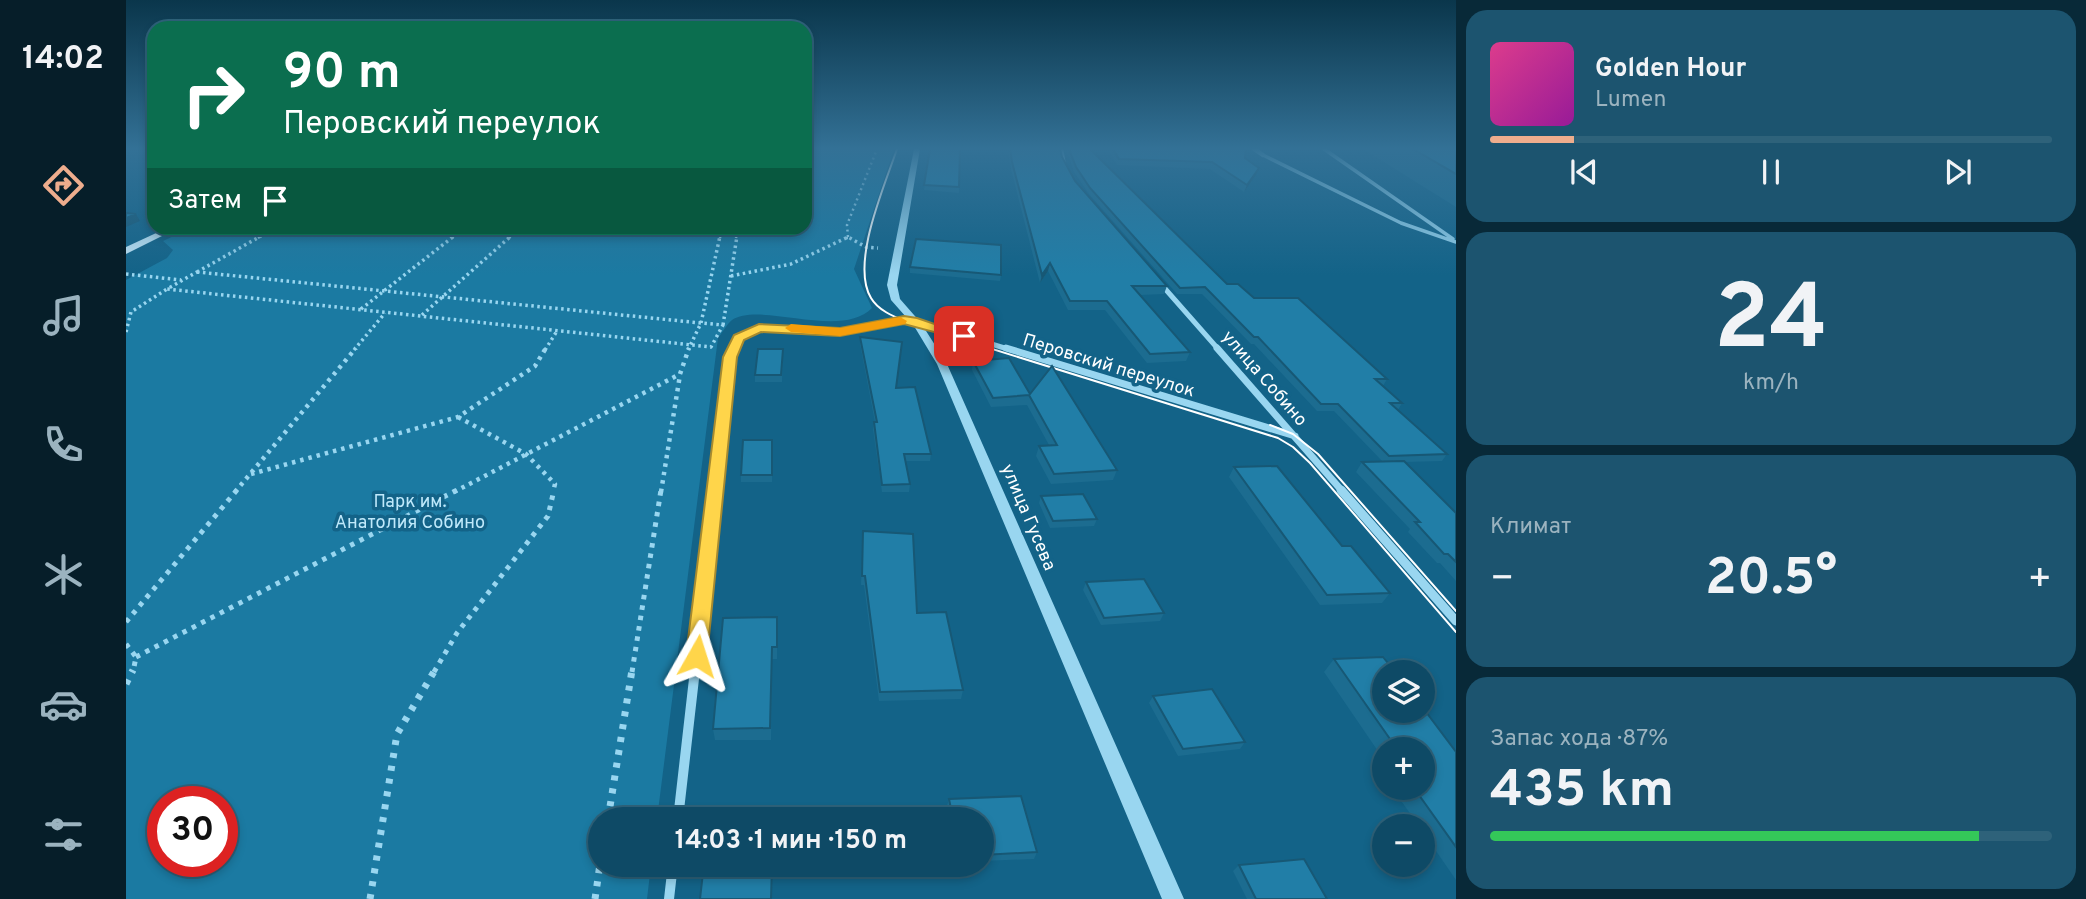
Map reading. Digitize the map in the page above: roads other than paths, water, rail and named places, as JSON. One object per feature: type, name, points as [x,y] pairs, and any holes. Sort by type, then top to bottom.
[{"type":"main road","points":[[126,251],[159,235]]},
{"type":"street","name":"улица Гусева","points":[[909,191],[892,285],[896,300],[913,320],[942,364],[1173,899]]},
{"type":"street","name":"улица Собино","points":[[1156,278],[1456,621]]},
{"type":"street","name":"Перовский переулок","points":[[679,807],[730,357],[739,338],[749,331],[772,327],[840,332],[913,320],[1295,436]]},
{"type":"street","points":[[669,899],[672,877]]},
{"type":"lane","points":[[1336,191],[1401,223],[1456,242]]},
{"type":"lane","points":[[1384,191],[1456,242]]},
{"type":"tram line","points":[[882,191],[867,245],[865,265],[866,283],[871,298],[879,307],[912,324],[1278,438],[1293,447],[1310,463],[1456,632]]},
{"type":"tram line","points":[[1270,425],[1293,434],[1318,454],[1456,611]]},
{"type":"park label","name":"Парк им. Анатолия Собино","points":[[410,511]]}]
